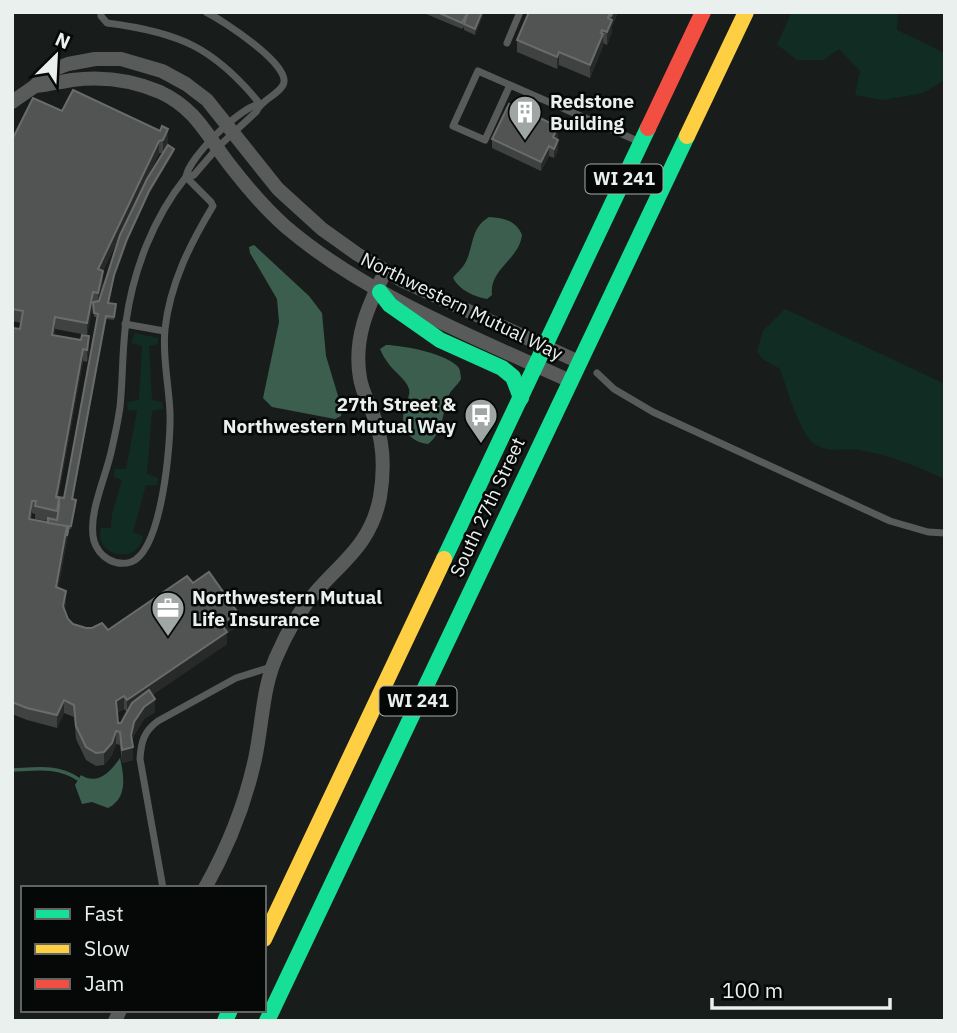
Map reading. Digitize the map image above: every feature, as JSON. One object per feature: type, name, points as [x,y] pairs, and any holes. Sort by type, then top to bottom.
[{"type":"main road","name":"South 27th Street","points":[[266,935],[703,12]]},
{"type":"main road","name":"South 27th Street","points":[[267,1021],[275,995],[570,381],[742,15]]},
{"type":"main road","points":[[378,290],[390,306],[440,340],[502,368],[513,377],[522,398]]},
{"type":"street","name":"Northwestern Mutual Way","points":[[12,102],[35,86],[47,72],[68,64],[95,59],[121,59],[162,71],[207,100],[278,189],[300,211],[340,242],[385,272],[579,362]]},
{"type":"street","name":"Northwestern Mutual Way","points":[[35,86],[93,79],[136,83],[182,105],[195,117],[259,201],[285,226],[344,269],[378,290],[570,381]]},
{"type":"street","points":[[206,886],[232,835],[248,788],[271,667],[290,628],[306,604],[349,560],[367,533],[376,513],[383,474],[382,446],[377,424],[360,380],[358,350],[361,326],[385,272]]},
{"type":"lane","points":[[102,12],[101,16],[107,23],[164,32],[193,45],[213,57],[235,76],[260,104]]},
{"type":"lane","points":[[186,177],[213,206],[183,261],[164,331],[170,415],[162,493],[145,551],[132,562],[115,562],[104,557],[97,548],[92,527],[96,503],[110,461],[120,407],[125,324],[145,246],[164,209],[186,177],[187,170],[230,128],[257,111],[260,104],[283,85],[284,79],[281,71],[261,50],[206,12]]},
{"type":"lane","points":[[507,43],[520,14],[508,12]]},
{"type":"lane","points":[[510,85],[485,140],[453,125],[478,71],[641,142]]},
{"type":"lane","points":[[125,324],[164,331]]},
{"type":"lane","points":[[597,373],[614,389],[653,412],[890,521],[928,532],[945,533]]},
{"type":"lane","points":[[163,886],[140,759],[141,745],[147,729],[236,678],[271,667]]},
{"type":"shaded area","points":[[792,12],[898,12],[897,30],[945,53],[945,80],[923,93],[883,100],[855,95],[860,71],[839,49],[824,60],[797,60],[777,44]]},
{"type":"shaded area","points":[[489,217],[513,223],[522,235],[516,251],[495,278],[492,295],[487,299],[468,292],[453,278],[463,267],[478,227]]},
{"type":"shaded area","points":[[254,245],[309,296],[322,313],[326,356],[342,409],[341,416],[335,419],[272,407],[263,398],[279,322],[277,299],[250,253],[249,247]]},
{"type":"shaded area","points":[[785,309],[945,384],[945,479],[881,455],[852,449],[824,448],[807,437],[780,369],[764,360],[757,352],[763,331]]},
{"type":"shaded area","points":[[135,333],[158,338],[158,344],[149,346],[152,400],[162,402],[163,409],[152,411],[147,474],[158,478],[157,485],[146,485],[133,532],[143,536],[140,545],[134,551],[118,554],[104,546],[100,538],[101,528],[111,528],[112,514],[122,480],[114,477],[114,469],[126,469],[137,411],[128,410],[127,402],[139,400],[142,346],[131,343]]},
{"type":"shaded area","points":[[386,345],[446,358],[459,368],[461,379],[449,394],[439,429],[428,444],[416,441],[405,429],[403,417],[409,389],[383,355],[380,349]]},
{"type":"shaded area","points":[[120,758],[123,786],[119,798],[108,808],[92,802],[82,804],[75,785],[81,775],[93,779],[104,776]]},
{"type":"building","points":[[437,12],[468,12],[462,23]]},
{"type":"building","points":[[468,12],[482,12],[475,29],[464,24]]},
{"type":"building","points":[[529,12],[613,12],[608,18],[612,20],[607,32],[602,30],[603,34],[590,65],[559,52],[557,57],[517,40]]},
{"type":"building","points":[[73,90],[160,131],[162,126],[168,129],[163,140],[159,141],[98,269],[103,271],[98,293],[93,292],[87,323],[55,317],[52,335],[81,340],[82,335],[89,336],[87,350],[83,349],[56,497],[59,498],[57,511],[35,506],[36,501],[32,501],[29,519],[67,526],[56,587],[66,591],[63,606],[73,624],[92,628],[102,623],[108,630],[187,576],[193,583],[209,572],[238,613],[221,624],[227,632],[127,700],[124,696],[116,701],[118,723],[121,723],[132,703],[149,690],[155,699],[144,707],[134,722],[131,735],[133,747],[122,750],[120,732],[116,731],[112,743],[104,752],[96,753],[86,747],[76,726],[74,705],[64,700],[57,715],[12,702],[12,328],[20,329],[23,311],[12,309],[12,140],[33,98],[62,111]]},
{"type":"building","name":"Redstone Building","points":[[509,104],[526,112],[531,108],[540,113],[540,118],[558,127],[553,137],[558,140],[554,149],[549,146],[541,162],[492,139]]},
{"type":"building","points":[[168,145],[174,149],[149,191],[114,275],[108,303],[116,304],[114,317],[106,316],[72,499],[76,500],[67,536],[67,526],[48,523],[48,518],[57,520],[58,497],[64,498],[98,314],[94,313],[93,302],[99,301],[120,235],[147,179]]},
{"type":"waterway","points":[[12,770],[54,770],[78,779]]},
{"type":"traffic: fast","points":[[444,559],[648,128]]},
{"type":"traffic: fast","points":[[267,1021],[687,136]]},
{"type":"traffic: fast","points":[[380,292],[390,305],[440,340],[502,368],[513,377],[521,398]]},
{"type":"traffic: fast","points":[[225,1021],[229,1012]]},
{"type":"traffic: slow","points":[[687,136],[746,12]]},
{"type":"traffic: slow","points":[[266,935],[444,559]]},
{"type":"traffic: jam","points":[[648,128],[703,12]]},
{"type":"place","name":"Redstone Building","points":[[525,142]]},
{"type":"place","name":"27th Street & Northwestern Mutual Way","points":[[481,445]]},
{"type":"place","name":"Northwestern Mutual Life Insurance","points":[[168,638]]}]
